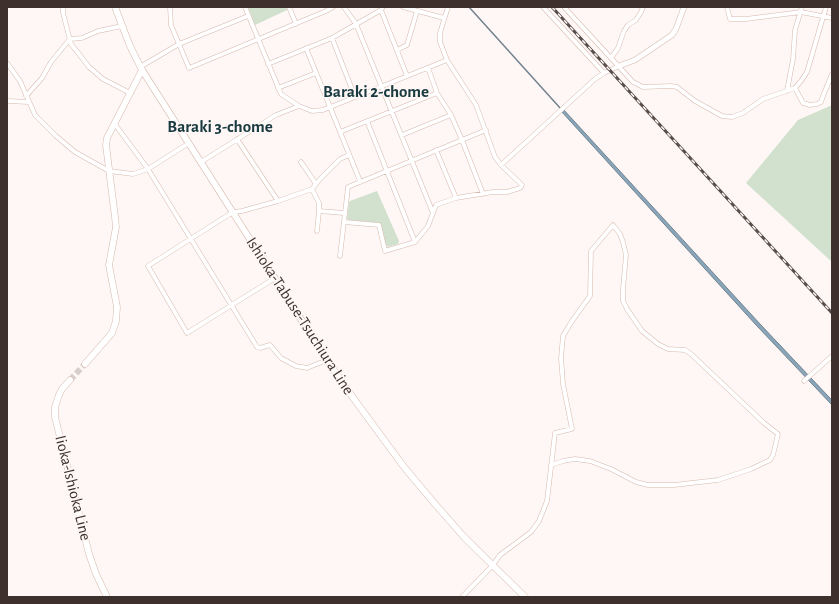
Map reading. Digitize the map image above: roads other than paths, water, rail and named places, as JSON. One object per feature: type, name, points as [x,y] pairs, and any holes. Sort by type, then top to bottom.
[{"type":"main road","name":"Ishioka-Tabuse-Tsuchiura Line","points":[[114,7],[141,68],[327,360],[354,399],[409,472],[464,537],[525,597]]},
{"type":"main road","points":[[85,364],[112,333],[116,321],[117,307],[109,265],[116,227],[106,145],[107,138],[141,68]]},
{"type":"main road","name":"Iioka-Ishioka Line","points":[[70,380],[59,395],[55,407],[55,417],[89,554],[96,574],[107,597]]},
{"type":"street","points":[[64,7],[63,13],[71,44],[89,67],[103,79],[130,93]]},
{"type":"street","points":[[170,7],[171,25],[189,68],[326,12],[333,7]]},
{"type":"street","points":[[245,7],[278,88],[285,97],[299,106],[312,111],[323,110],[447,60]]},
{"type":"street","points":[[289,7],[296,24]]},
{"type":"street","points":[[344,7],[356,24],[433,213]]},
{"type":"street","points":[[403,7],[417,12],[444,18]]},
{"type":"street","points":[[344,222],[379,225],[385,251],[414,242],[428,226],[436,204],[456,198],[507,192],[520,188],[522,185],[501,165],[495,157],[476,105],[447,60],[440,42],[440,33],[448,7]]},
{"type":"street","points":[[543,7],[604,73]]},
{"type":"street","points":[[564,7],[633,82],[643,87],[677,87],[695,101],[722,116],[732,117],[743,113],[764,100],[794,88],[806,72],[826,7]]},
{"type":"street","points":[[611,58],[618,48],[624,30],[628,25],[636,20],[643,7]]},
{"type":"street","points":[[501,165],[566,105],[604,73],[635,60],[672,35],[676,29],[684,7]]},
{"type":"street","points":[[728,7],[730,19],[746,19],[802,9],[832,18]]},
{"type":"street","points":[[268,64],[332,38],[382,8],[407,76]]},
{"type":"street","points":[[787,91],[793,59],[795,30],[802,9]]},
{"type":"street","points":[[397,50],[407,45],[417,12]]},
{"type":"street","points":[[141,68],[179,44],[248,16]]},
{"type":"street","points":[[26,96],[42,78],[51,62],[70,39],[82,38],[98,31],[122,26]]},
{"type":"street","points":[[332,38],[356,97]]},
{"type":"street","points":[[306,48],[360,181]]},
{"type":"street","points":[[7,63],[20,81],[35,115],[75,152],[109,171],[133,174],[148,170],[189,143]]},
{"type":"street","points":[[428,68],[437,93],[451,115],[462,140],[483,194]]},
{"type":"street","points":[[278,88],[316,73]]},
{"type":"street","points":[[794,88],[803,103],[810,106],[818,104],[824,96],[832,74]]},
{"type":"street","points":[[340,132],[437,93]]},
{"type":"street","points":[[7,101],[29,102]]},
{"type":"street","points":[[201,162],[276,115],[299,106]]},
{"type":"street","points":[[402,135],[451,115]]},
{"type":"street","points":[[367,121],[414,242]]},
{"type":"street","points":[[114,123],[148,170],[257,347],[260,348],[270,345],[281,358],[296,366],[307,368],[327,360]]},
{"type":"street","points":[[340,256],[348,187],[386,170],[486,130]]},
{"type":"street","points":[[238,139],[278,201]]},
{"type":"street","points":[[436,150],[456,198]]},
{"type":"street","points":[[275,278],[187,333],[148,266],[233,212],[278,201],[312,189],[340,159],[349,156]]},
{"type":"street","points":[[301,162],[316,184]]},
{"type":"street","points":[[312,189],[319,203],[316,231]]},
{"type":"street","points":[[319,211],[344,214]]},
{"type":"street","points":[[462,597],[492,566],[500,555],[531,532],[539,521],[547,501],[551,465],[555,433],[572,429],[563,384],[561,358],[563,336],[590,296],[591,251],[613,225],[620,234],[626,255],[623,301],[627,309],[642,330],[658,344],[668,349],[685,350],[691,354],[764,423],[778,434],[773,455],[770,460],[750,469],[718,480],[674,485],[648,485],[636,482],[611,469],[590,461],[575,459],[551,465]]},
{"type":"street","points":[[805,380],[832,356]]},
{"type":"water","points":[[563,109],[760,324],[832,400],[832,405],[757,326],[561,111]]},
{"type":"waterway","points":[[469,7],[561,109]]},
{"type":"tunnel","points":[[70,380],[85,364]]},
{"type":"railway","points":[[552,7],[832,313]]},
{"type":"district","name":"Baraki 2-chome","points":[[376,92]]},
{"type":"district","name":"Baraki 3-chome","points":[[220,127]]}]
